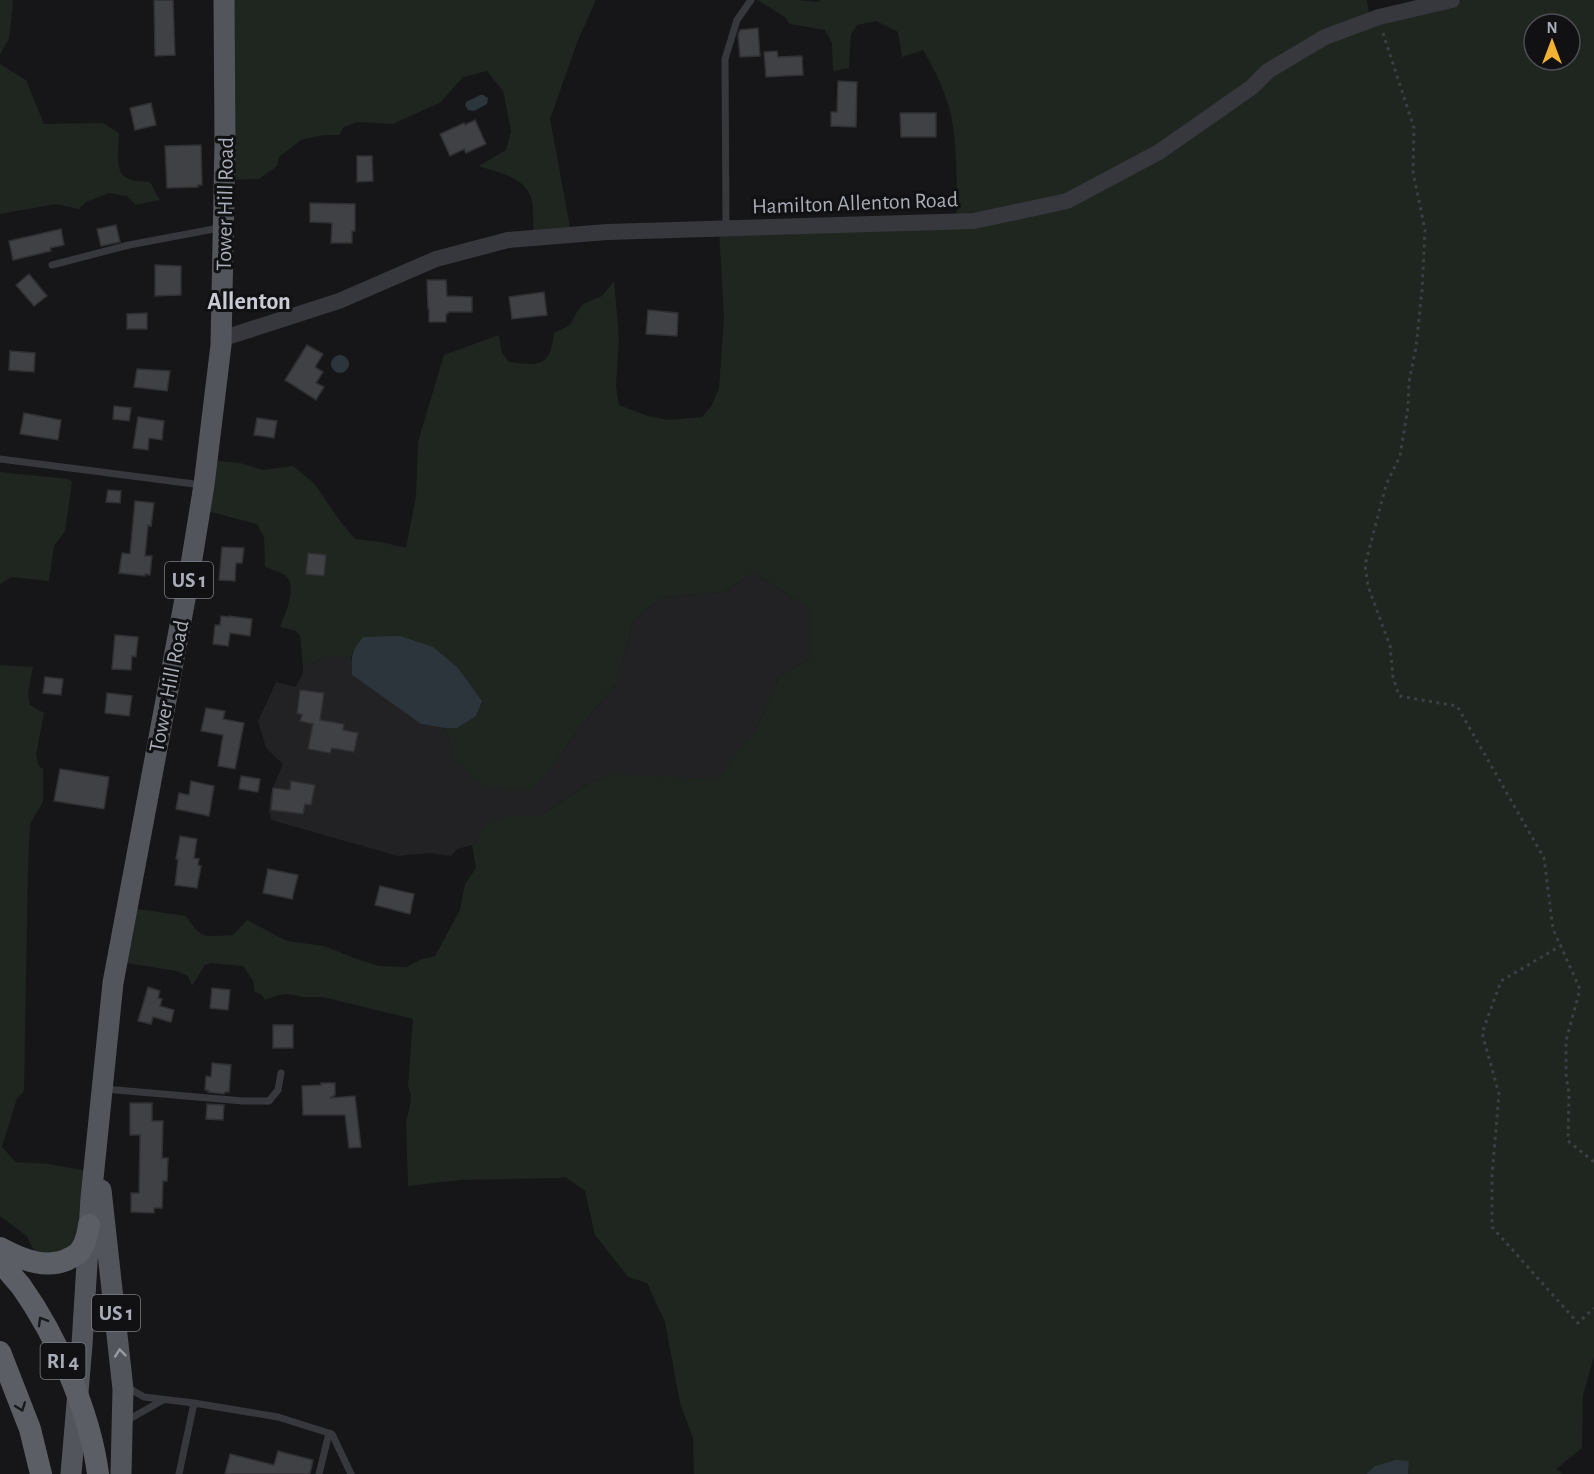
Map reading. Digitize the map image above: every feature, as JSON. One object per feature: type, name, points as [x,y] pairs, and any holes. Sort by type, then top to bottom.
[{"type":"highway","points":[[0,1248],[46,1265],[61,1263],[82,1249],[89,1225]]},
{"type":"highway","name":"RI 4","points":[[0,1261],[21,1287],[44,1323],[63,1362],[89,1433],[98,1474]]},
{"type":"highway","name":"RI 4","points":[[0,1352],[30,1429],[41,1474]]},
{"type":"main road","name":"Tower Hill Road","points":[[71,1474],[89,1225],[113,983],[188,583],[204,485],[221,339],[225,142],[224,0]]},
{"type":"main road","name":"Tower Hill Road","points":[[96,1154],[123,1385],[121,1474]]},
{"type":"street","name":"Hamilton Allenton Road","points":[[221,339],[339,301],[436,260],[508,240],[607,232],[974,221],[1067,201],[1159,152],[1252,87],[1268,71],[1325,37],[1379,17],[1452,0]]},
{"type":"lane","points":[[726,229],[725,59],[737,20],[751,0]]},
{"type":"lane","points":[[52,265],[129,245],[224,228]]},
{"type":"lane","points":[[0,459],[204,485]]},
{"type":"lane","points":[[103,1089],[243,1101],[269,1101],[278,1090],[281,1073]]},
{"type":"lane","points":[[123,1385],[144,1397],[279,1417],[332,1434],[351,1474]]},
{"type":"lane","points":[[123,1423],[163,1400]]},
{"type":"lane","points":[[179,1474],[194,1403]]},
{"type":"lane","points":[[319,1474],[329,1433]]},
{"type":"path","points":[[1379,17],[1414,128],[1413,172],[1425,230],[1422,290],[1416,347],[1409,382],[1408,407],[1400,456],[1386,485],[1365,565],[1368,586],[1390,646],[1393,677],[1399,696],[1457,706],[1544,858],[1553,929],[1580,988],[1566,1041],[1566,1074],[1569,1093],[1568,1141],[1594,1162]]},
{"type":"path","points":[[1562,945],[1502,981],[1482,1033],[1499,1094],[1492,1175],[1492,1227],[1578,1323],[1594,1308]]},
{"type":"shaded area","points":[[0,0],[12,0],[13,4],[9,38],[0,55]]},
{"type":"shaded area","points":[[223,0],[596,0],[578,40],[550,119],[571,232],[533,235],[532,201],[524,186],[511,177],[479,166],[506,150],[511,131],[503,91],[487,71],[463,77],[441,102],[393,124],[357,122],[344,127],[339,135],[324,135],[301,140],[279,157],[277,166],[259,179],[227,180]]},
{"type":"shaded area","points":[[757,0],[817,2],[821,0],[1367,0],[1371,26],[1462,0],[1594,0],[1594,1356],[1583,1396],[1582,1448],[1556,1469],[1563,1474],[1408,1474],[1409,1461],[1375,1466],[1366,1474],[694,1474],[693,1438],[680,1403],[665,1322],[647,1283],[628,1277],[595,1235],[585,1191],[565,1177],[461,1180],[408,1186],[406,1120],[410,1103],[408,1086],[413,1019],[323,997],[283,994],[265,1000],[261,994],[255,992],[253,981],[243,966],[211,963],[205,965],[192,986],[188,976],[176,971],[121,962],[131,908],[186,916],[196,930],[210,936],[233,935],[247,920],[287,941],[324,946],[379,966],[406,967],[422,959],[435,956],[460,910],[465,884],[476,868],[472,845],[478,840],[485,825],[511,815],[539,817],[588,784],[612,774],[717,779],[756,729],[780,676],[810,659],[810,608],[754,573],[723,592],[662,597],[633,621],[616,684],[531,791],[480,786],[451,758],[451,743],[444,728],[457,728],[353,651],[351,657],[324,657],[303,667],[300,636],[296,631],[280,627],[290,599],[290,584],[288,578],[283,574],[265,567],[264,537],[257,524],[199,509],[206,460],[240,463],[263,470],[293,466],[314,483],[355,539],[406,548],[416,496],[418,442],[444,355],[499,335],[502,353],[509,362],[536,364],[542,362],[550,352],[554,333],[570,325],[583,304],[602,296],[614,281],[619,338],[616,387],[619,405],[648,416],[668,420],[702,417],[711,407],[719,388],[724,317],[719,230],[957,219],[956,154],[951,115],[940,82],[923,50],[902,57],[898,32],[876,21],[857,25],[851,35],[849,68],[833,71],[832,43],[825,30],[790,24],[785,17]]},
{"type":"shaded area","points":[[0,64],[26,80],[44,124],[103,123],[119,133],[119,169],[125,177],[131,180],[150,182],[160,200],[136,205],[127,196],[109,193],[86,202],[79,209],[56,204],[0,214]]},
{"type":"shaded area","points":[[480,95],[488,98],[487,104],[474,111],[468,110],[466,102]]},
{"type":"shaded area","points":[[340,355],[346,358],[349,364],[346,370],[340,373],[334,370],[331,364],[334,358]]},
{"type":"shaded area","points":[[0,472],[68,479],[72,482],[65,531],[54,546],[49,581],[12,577],[0,584]]},
{"type":"shaded area","points":[[754,573],[810,608],[810,659],[780,676],[756,729],[717,780],[612,774],[588,784],[539,817],[479,835],[478,840],[472,845],[457,849],[451,856],[430,853],[398,856],[271,820],[269,811],[271,792],[283,764],[266,748],[258,721],[276,682],[295,687],[303,674],[303,667],[324,657],[351,657],[352,675],[421,724],[444,728],[451,743],[547,773],[578,729],[616,684],[633,621],[662,597],[723,592]]},
{"type":"shaded area","points":[[400,636],[433,647],[458,668],[482,701],[476,716],[457,728],[421,724],[352,675],[353,654],[363,637]]},
{"type":"shaded area","points":[[0,665],[33,667],[28,693],[30,705],[44,713],[36,755],[39,766],[43,769],[43,802],[30,824],[24,1089],[17,1098],[2,1147],[16,1162],[49,1164],[103,1174],[93,1237],[39,1261],[27,1236],[0,1216]]},
{"type":"shaded area","points":[[1396,1460],[1409,1461],[1408,1474],[1366,1474],[1375,1466]]},
{"type":"building","points":[[154,0],[173,0],[175,55],[155,56]]},
{"type":"building","points":[[758,28],[760,56],[740,57],[738,35],[740,30]]},
{"type":"building","points":[[777,51],[778,57],[802,56],[803,75],[766,77],[764,52]]},
{"type":"building","points":[[838,81],[857,82],[856,127],[831,126],[831,112],[837,112]]},
{"type":"building","points":[[151,103],[156,125],[135,130],[130,108]]},
{"type":"building","points":[[900,113],[936,113],[936,137],[901,137]]},
{"type":"building","points":[[475,120],[486,144],[466,153],[464,149],[450,156],[440,134]]},
{"type":"building","points":[[201,145],[202,185],[167,188],[165,146]]},
{"type":"building","points":[[357,156],[372,156],[373,181],[357,182]]},
{"type":"building","points":[[310,203],[355,204],[355,231],[352,231],[352,243],[331,243],[332,223],[310,222]]},
{"type":"building","points":[[116,225],[120,242],[101,246],[97,229]]},
{"type":"building","points":[[61,229],[64,245],[50,248],[51,251],[13,260],[9,241]]},
{"type":"building","points":[[155,265],[181,266],[181,295],[155,296]]},
{"type":"building","points":[[29,274],[47,296],[34,306],[16,285]]},
{"type":"building","points":[[427,280],[446,280],[447,296],[472,297],[472,312],[448,312],[446,322],[429,322]]},
{"type":"building","points":[[544,292],[547,315],[512,319],[509,297]]},
{"type":"building","points":[[648,310],[678,313],[677,336],[646,334]]},
{"type":"building","points":[[147,313],[147,329],[127,329],[127,314]]},
{"type":"building","points":[[307,345],[323,354],[315,367],[323,372],[316,383],[324,387],[316,400],[285,380]]},
{"type":"building","points":[[10,351],[35,353],[34,372],[9,370]]},
{"type":"building","points":[[137,369],[170,371],[167,391],[134,387]]},
{"type":"building","points":[[114,406],[131,408],[129,421],[113,419]]},
{"type":"building","points":[[24,413],[61,420],[58,440],[20,434]]},
{"type":"building","points":[[138,417],[164,421],[162,440],[149,438],[148,450],[133,448]]},
{"type":"building","points":[[257,418],[277,421],[274,438],[254,435]]},
{"type":"building","points":[[108,490],[121,491],[120,503],[106,502]]},
{"type":"building","points":[[135,501],[154,503],[151,526],[148,525],[145,556],[152,556],[150,575],[145,574],[145,576],[119,573],[122,553],[130,554]]},
{"type":"building","points":[[222,547],[244,548],[242,563],[236,563],[235,581],[219,580]]},
{"type":"building","points":[[308,553],[326,555],[324,576],[306,574]]},
{"type":"building","points":[[221,616],[252,619],[250,636],[230,633],[228,646],[213,644],[215,625],[220,625]]},
{"type":"building","points":[[115,635],[138,637],[136,657],[132,656],[131,670],[112,669]]},
{"type":"building","points":[[45,677],[63,679],[61,695],[43,693]]},
{"type":"building","points":[[300,690],[324,693],[320,720],[344,724],[343,730],[358,733],[354,752],[332,748],[330,753],[308,749],[313,724],[300,721],[302,715],[297,713]]},
{"type":"building","points":[[107,693],[132,696],[129,716],[105,713]]},
{"type":"building","points":[[206,708],[225,711],[223,719],[244,723],[235,769],[218,766],[223,735],[201,731]]},
{"type":"building","points":[[60,769],[109,777],[104,809],[54,801]]},
{"type":"building","points":[[241,776],[260,779],[258,792],[239,789]]},
{"type":"building","points":[[191,781],[214,786],[209,816],[176,809],[179,793],[189,795]]},
{"type":"building","points":[[291,781],[315,785],[311,805],[305,804],[303,814],[271,810],[273,788],[290,790]]},
{"type":"building","points":[[180,836],[197,839],[194,858],[199,859],[198,865],[201,866],[197,888],[175,885]]},
{"type":"building","points":[[268,869],[298,875],[292,899],[263,893]]},
{"type":"building","points":[[380,886],[414,894],[410,914],[375,905]]},
{"type":"building","points":[[148,987],[160,991],[158,998],[162,999],[160,1006],[174,1010],[171,1022],[153,1017],[151,1024],[138,1021]]},
{"type":"building","points":[[212,988],[230,990],[228,1010],[210,1008]]},
{"type":"building","points":[[273,1025],[293,1025],[293,1048],[273,1048]]},
{"type":"building","points":[[212,1063],[231,1065],[229,1092],[224,1094],[205,1090],[206,1076],[211,1077]]},
{"type":"building","points":[[321,1083],[335,1083],[335,1095],[330,1098],[355,1096],[361,1147],[349,1148],[345,1115],[303,1115],[302,1086],[321,1085]]},
{"type":"building","points":[[130,1103],[152,1103],[152,1121],[163,1121],[162,1158],[168,1158],[167,1181],[163,1181],[162,1208],[154,1208],[154,1213],[131,1212],[131,1193],[139,1193],[140,1135],[130,1135]]},
{"type":"building","points":[[207,1104],[224,1105],[223,1120],[206,1119]]},
{"type":"building","points":[[278,1451],[313,1460],[310,1474],[225,1474],[230,1454],[274,1465]]},
{"type":"district","name":"Allenton","points":[[249,301]]}]
